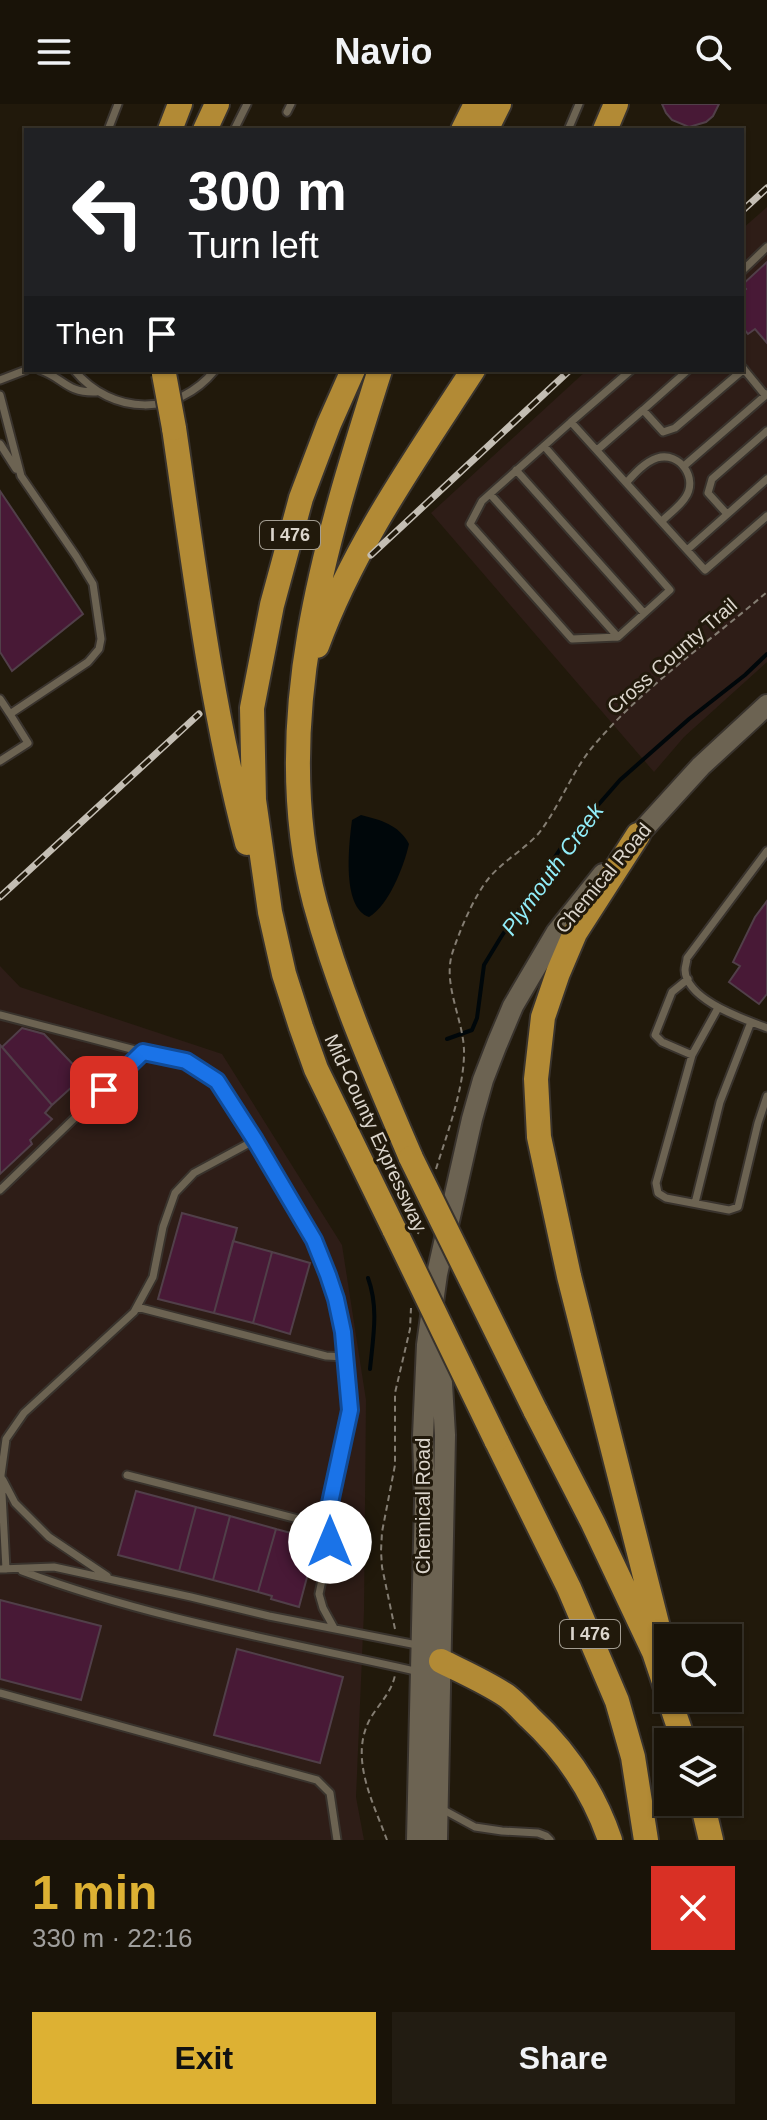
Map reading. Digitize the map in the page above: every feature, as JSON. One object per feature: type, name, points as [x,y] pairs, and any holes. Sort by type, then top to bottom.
[{"type":"highway","points":[[171,128],[180,104]]},
{"type":"highway","points":[[206,128],[217,104]]},
{"type":"highway","points":[[464,128],[476,104]]},
{"type":"highway","points":[[487,128],[499,104]]},
{"type":"highway","points":[[606,128],[616,104]]},
{"type":"highway","points":[[164,372],[206,653],[235,797],[270,912]]},
{"type":"highway","name":"Mid-County Expressway","points":[[352,372],[301,498],[275,592],[252,708],[254,800],[270,912],[284,974],[316,1069],[569,1588],[617,1701],[633,1757],[646,1840]]},
{"type":"highway","name":"Mid-County Expressway","points":[[379,372],[329,544],[312,616],[301,692],[298,759],[300,808],[305,855],[315,902],[358,1034],[411,1158],[654,1652]]},
{"type":"highway","points":[[301,692],[325,625],[364,545],[472,372]]},
{"type":"highway","points":[[638,835],[575,933],[558,973],[543,1017],[536,1079],[539,1137],[569,1276],[657,1624]]},
{"type":"highway","points":[[431,1666],[473,1677],[508,1697],[542,1729],[577,1770],[610,1840]]},
{"type":"highway","points":[[705,1816],[711,1840]]},
{"type":"main road","name":"Chemical Road","points":[[421,1646],[427,1345],[437,1274],[483,1080],[513,1006],[556,933],[583,897],[701,766],[767,705]]},
{"type":"main road","name":"Chemical Road","points":[[417,1840],[445,1435],[441,1367],[444,1297],[459,1176]]},
{"type":"main road","points":[[421,1646],[431,1666]]},
{"type":"main road","name":"Chemical Road","points":[[431,1666],[437,1840]]},
{"type":"lane","points":[[109,128],[118,104]]},
{"type":"lane","points":[[235,128],[247,104]]},
{"type":"lane","points":[[569,128],[579,104]]},
{"type":"lane","points":[[744,269],[767,247]]},
{"type":"lane","points":[[684,466],[766,394],[744,369]]},
{"type":"lane","points":[[0,380],[24,371]]},
{"type":"lane","points":[[46,372],[73,389],[96,392],[126,404],[138,405],[158,404],[182,397],[195,390],[213,372]]},
{"type":"lane","points":[[76,372],[96,392]]},
{"type":"lane","points":[[544,446],[670,590],[618,637],[572,639],[470,524],[482,501],[516,470],[629,372]]},
{"type":"lane","points":[[597,450],[686,372]]},
{"type":"lane","points":[[643,410],[663,432],[675,428],[738,372]]},
{"type":"lane","points":[[0,395],[21,476]]},
{"type":"lane","points":[[571,422],[705,570],[767,516]]},
{"type":"lane","points":[[727,514],[708,493],[712,479],[767,431]]},
{"type":"lane","points":[[0,444],[90,577],[101,639],[99,649],[88,662],[10,714]]},
{"type":"lane","points":[[627,482],[649,461],[658,458],[672,458],[684,466],[690,480],[687,494],[662,521]]},
{"type":"lane","points":[[516,470],[644,613]]},
{"type":"lane","points":[[687,550],[767,479]]},
{"type":"lane","points":[[490,494],[618,637]]},
{"type":"lane","points":[[0,699],[28,743],[0,761]]},
{"type":"lane","points":[[767,851],[687,958],[685,972],[691,987],[718,1008],[767,1028]]},
{"type":"lane","points":[[688,979],[672,992],[655,1035],[662,1042],[692,1055]]},
{"type":"lane","points":[[718,1008],[692,1055],[656,1183],[658,1193],[666,1198],[729,1210],[738,1207],[767,1096]]},
{"type":"lane","points":[[0,1015],[186,1061],[217,1081],[314,1240],[336,1299],[346,1357],[350,1410],[325,1526],[330,1542],[319,1594],[334,1628]]},
{"type":"lane","points":[[695,1203],[720,1102],[751,1022]]},
{"type":"lane","points":[[0,1190],[143,1052]]},
{"type":"lane","points":[[255,1140],[194,1173],[175,1193],[163,1227],[153,1277],[134,1312],[24,1413],[6,1439],[1,1475],[3,1569],[54,1567],[269,1616],[421,1646]]},
{"type":"lane","points":[[137,1307],[326,1356],[346,1357]]},
{"type":"lane","points":[[1,1475],[15,1503],[49,1537],[112,1580]]},
{"type":"lane","points":[[127,1475],[325,1526]]},
{"type":"lane","points":[[16,1569],[54,1583],[222,1630],[431,1666]]},
{"type":"lane","points":[[0,1693],[317,1780],[330,1793],[337,1840]]},
{"type":"lane","points":[[438,1807],[475,1827],[538,1833],[550,1840]]},
{"type":"path","name":"Cross County Trail","points":[[462,1077],[464,1049],[449,971],[452,955],[470,911],[489,879],[540,832],[590,751],[647,691],[767,592]]},
{"type":"path","points":[[387,1840],[363,1773],[362,1740],[371,1718],[395,1680]]},
{"type":"shaded area","points":[[767,207],[767,662],[684,737],[654,772],[431,513],[585,372],[744,372],[744,227]]},
{"type":"shaded area","points":[[361,815],[395,828],[409,844],[389,894],[369,917],[360,911],[354,901],[349,874],[352,820]]},
{"type":"shaded area","points":[[0,966],[20,987],[222,1054],[342,1245],[366,1400],[364,1611],[356,1797],[364,1840],[0,1840]]},
{"type":"building","points":[[662,104],[719,104],[706,122],[689,127],[672,120]]},
{"type":"building","points":[[767,262],[767,343],[755,329],[748,334],[744,329],[744,283]]},
{"type":"building","points":[[0,491],[83,614],[12,671],[0,652]]},
{"type":"building","points":[[767,901],[767,994],[759,1004],[729,982],[740,966],[733,962],[755,917]]},
{"type":"building","points":[[22,1028],[44,1034],[84,1076],[52,1105],[2,1047]]},
{"type":"building","points":[[0,1045],[52,1105],[45,1113],[52,1119],[30,1140],[32,1144],[0,1174]]},
{"type":"building","points":[[182,1213],[237,1228],[214,1313],[158,1299]]},
{"type":"building","points":[[233,1241],[272,1252],[253,1323],[214,1313]]},
{"type":"building","points":[[272,1252],[310,1263],[290,1334],[253,1323]]},
{"type":"building","points":[[136,1491],[196,1507],[179,1571],[118,1555]]},
{"type":"building","points":[[196,1507],[230,1516],[213,1580],[179,1571]]},
{"type":"building","points":[[230,1516],[276,1529],[258,1592],[213,1580]]},
{"type":"building","points":[[276,1529],[317,1540],[299,1607],[258,1592]]},
{"type":"building","points":[[0,1600],[101,1626],[81,1700],[0,1679]]},
{"type":"building","points":[[237,1649],[343,1677],[320,1763],[214,1735]]},
{"type":"waterway","name":"Plymouth Creek","points":[[447,1039],[472,1030],[477,1018],[484,965],[563,845],[620,780],[767,654]]},
{"type":"waterway","name":"Plymouth Creek","points":[[368,1278],[374,1312],[370,1369]]},
{"type":"railway","points":[[744,209],[767,188]]},
{"type":"railway","points":[[371,555],[568,372]]},
{"type":"railway","points":[[0,897],[199,714]]},
{"type":"route","points":[[104,1090],[143,1052],[186,1061],[217,1081],[314,1240],[336,1299],[343,1332],[350,1410],[325,1526],[330,1542]]}]
